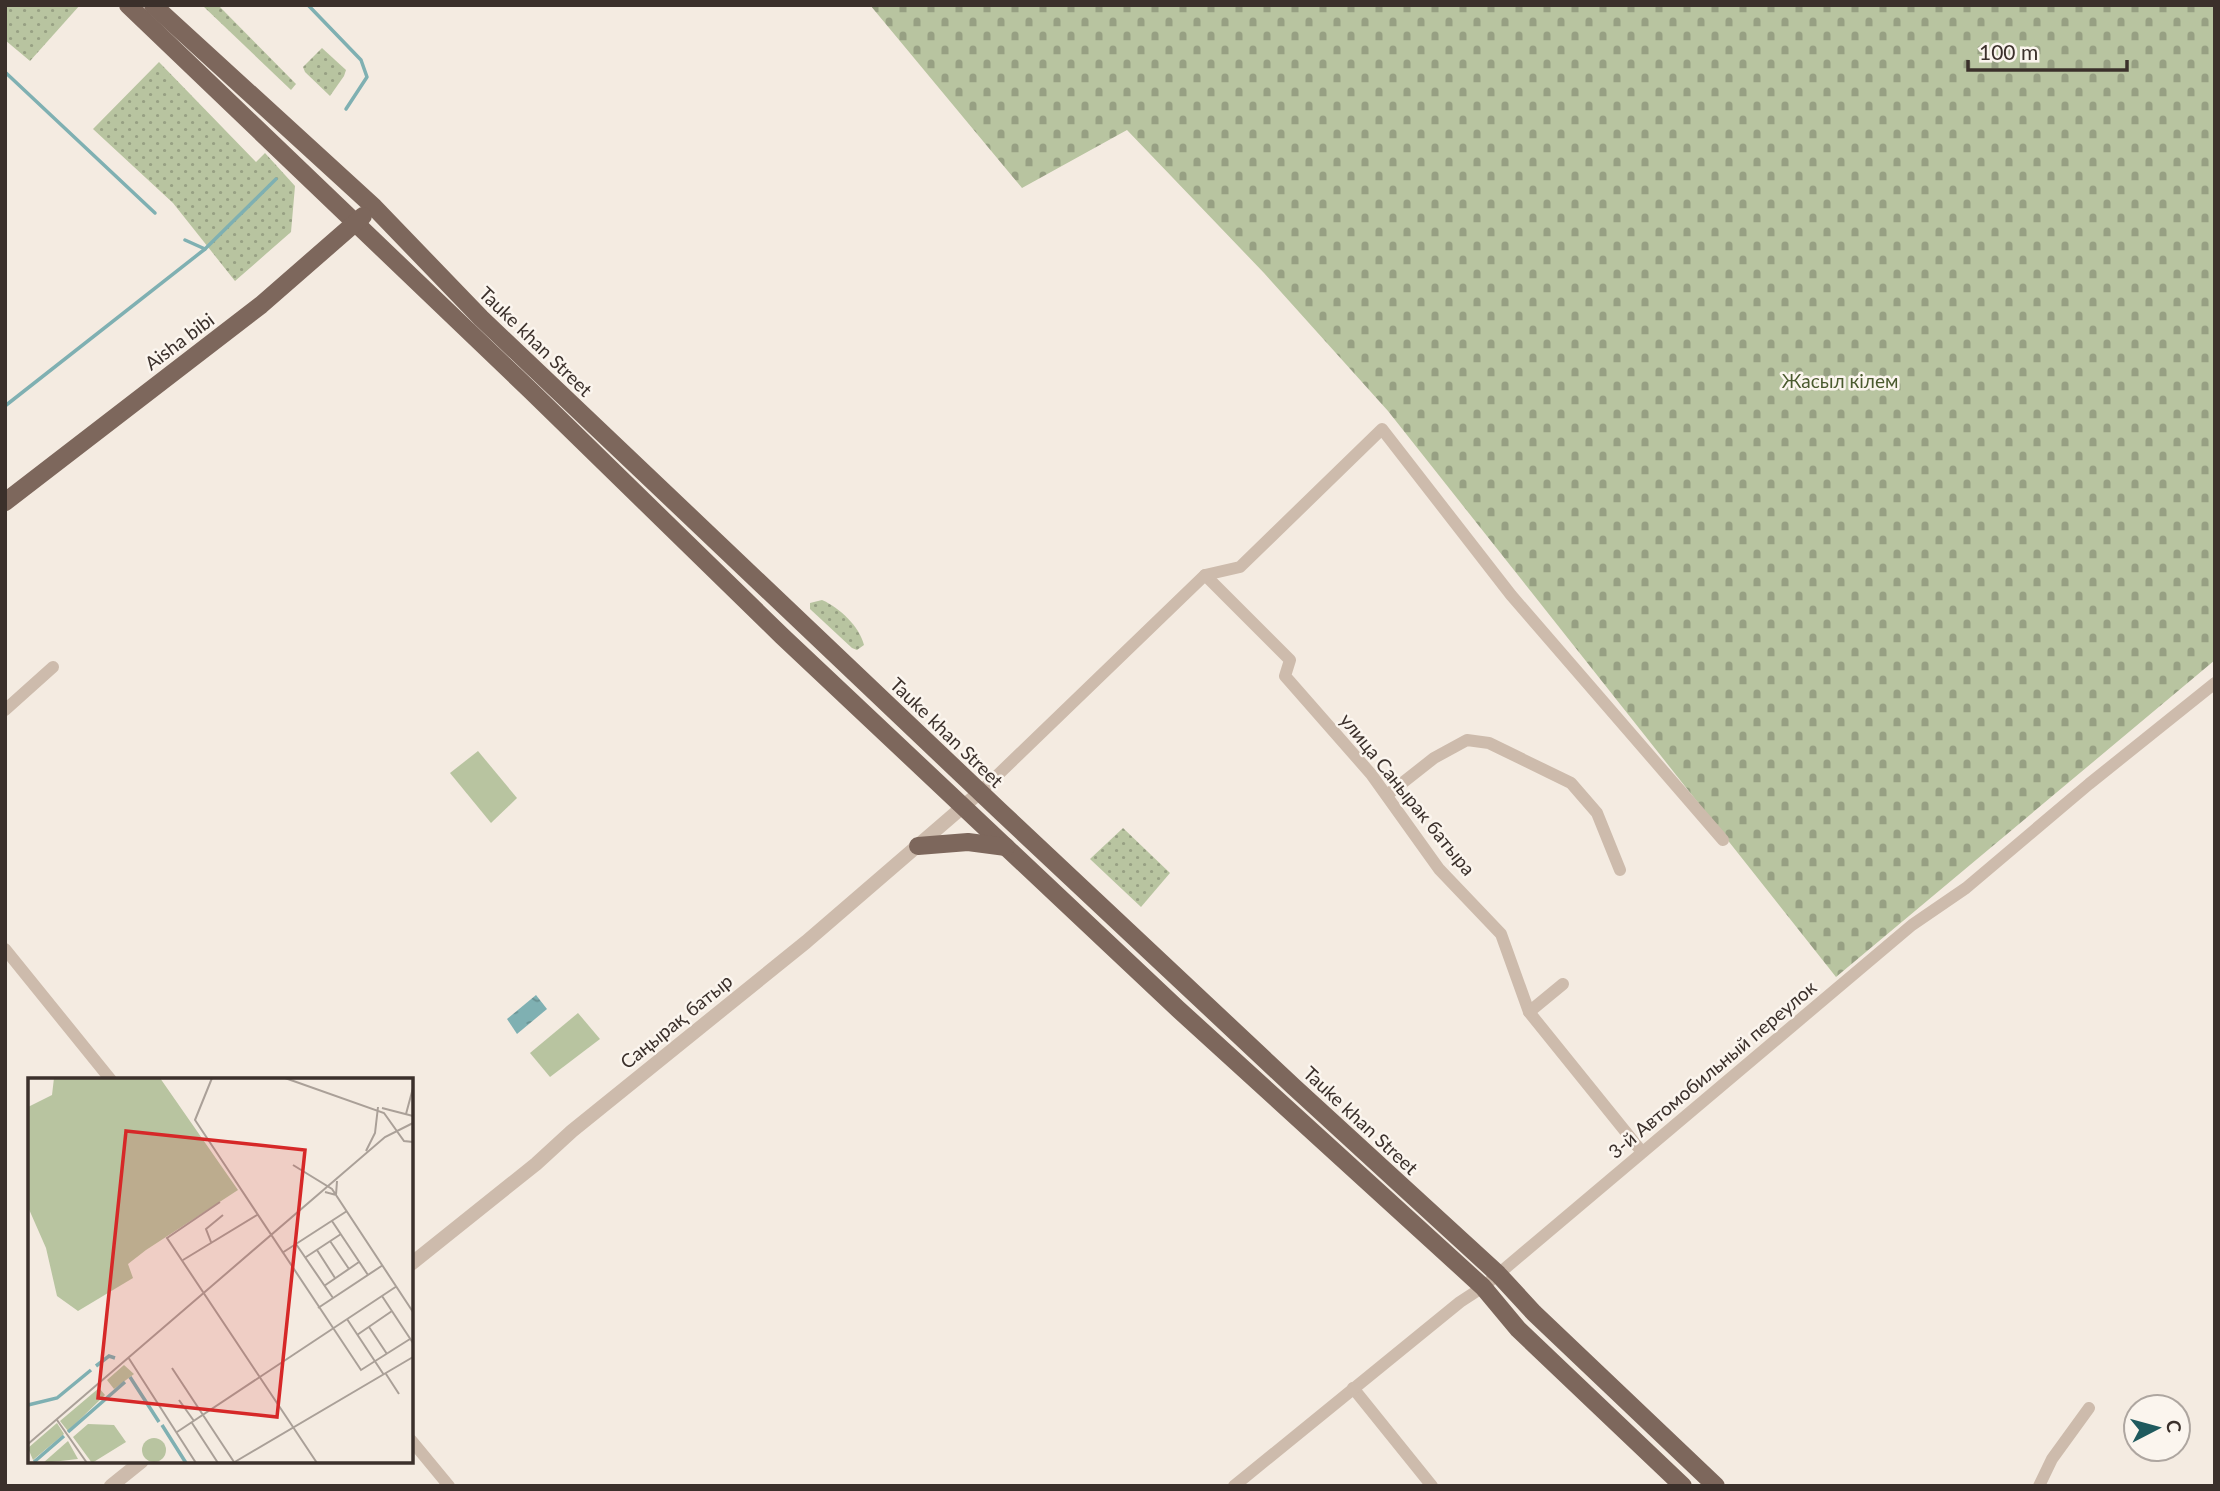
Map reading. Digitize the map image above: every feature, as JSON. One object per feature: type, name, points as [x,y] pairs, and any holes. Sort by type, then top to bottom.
[{"type":"main road","name":"Tauke khan Street","points":[[128,5],[782,636],[1307,1128],[1483,1287],[1518,1329],[1683,1486]]},
{"type":"main road","name":"Tauke khan Street","points":[[153,5],[374,207],[481,318],[979,792],[1498,1274],[1534,1313],[1716,1486]]},
{"type":"main road","name":"Aisha bibi","points":[[5,502],[261,305],[374,207]]},
{"type":"main road","points":[[918,846],[968,842],[1006,847]]},
{"type":"street","points":[[979,792],[1205,575],[1240,567],[1382,429],[1511,596],[1723,840]]},
{"type":"street","name":"улица Санырак батыра","points":[[1205,575],[1290,660],[1285,676],[1371,774],[1439,869],[1501,934],[1529,1012],[1642,1152]]},
{"type":"street","points":[[5,710],[53,667]]},
{"type":"street","name":"3-й Автомобильный переулок","points":[[1234,1486],[1460,1301],[1483,1287],[1912,925],[1966,887],[2215,683]]},
{"type":"street","points":[[1387,796],[1434,758],[1467,740],[1489,743],[1571,783],[1597,813],[1620,870]]},
{"type":"street","name":"Саңырақ батыр","points":[[413,1262],[806,942],[979,792]]},
{"type":"street","points":[[5,949],[109,1078]]},
{"type":"street","points":[[1529,1012],[1563,984]]},
{"type":"street","points":[[1353,1388],[1432,1486]]},
{"type":"street","points":[[2039,1486],[2052,1459],[2089,1408]]},
{"type":"street","points":[[413,1442],[449,1486]]},
{"type":"street","points":[[111,1486],[140,1463]]},
{"type":"green space","points":[[5,5],[80,5],[30,61],[5,40]]},
{"type":"green space","points":[[218,5],[296,84],[291,90],[203,6]]},
{"type":"green space","name":"Жасыл кілем","points":[[870,5],[2215,5],[2215,660],[1836,977],[1388,411],[1264,273],[1127,130],[1022,188]]},
{"type":"green space","points":[[322,48],[346,70],[330,96],[303,67]]},
{"type":"green space","points":[[159,62],[256,162],[265,153],[295,186],[291,232],[235,281],[173,203],[93,129]]},
{"type":"green space","points":[[822,600],[848,618],[864,645],[857,650],[852,648],[810,609],[810,603]]},
{"type":"green space","points":[[478,751],[517,798],[491,823],[450,773]]},
{"type":"green space","points":[[1123,828],[1170,873],[1141,907],[1090,859]]},
{"type":"green space","points":[[578,1013],[600,1039],[550,1077],[530,1053]]},
{"type":"water","points":[[536,995],[547,1009],[517,1034],[507,1019]]},
{"type":"waterway","points":[[308,5],[361,60],[367,77],[346,109]]},
{"type":"waterway","points":[[5,72],[155,213]]},
{"type":"waterway","points":[[185,240],[205,249],[276,179]]},
{"type":"waterway","points":[[5,406],[205,249]]}]
